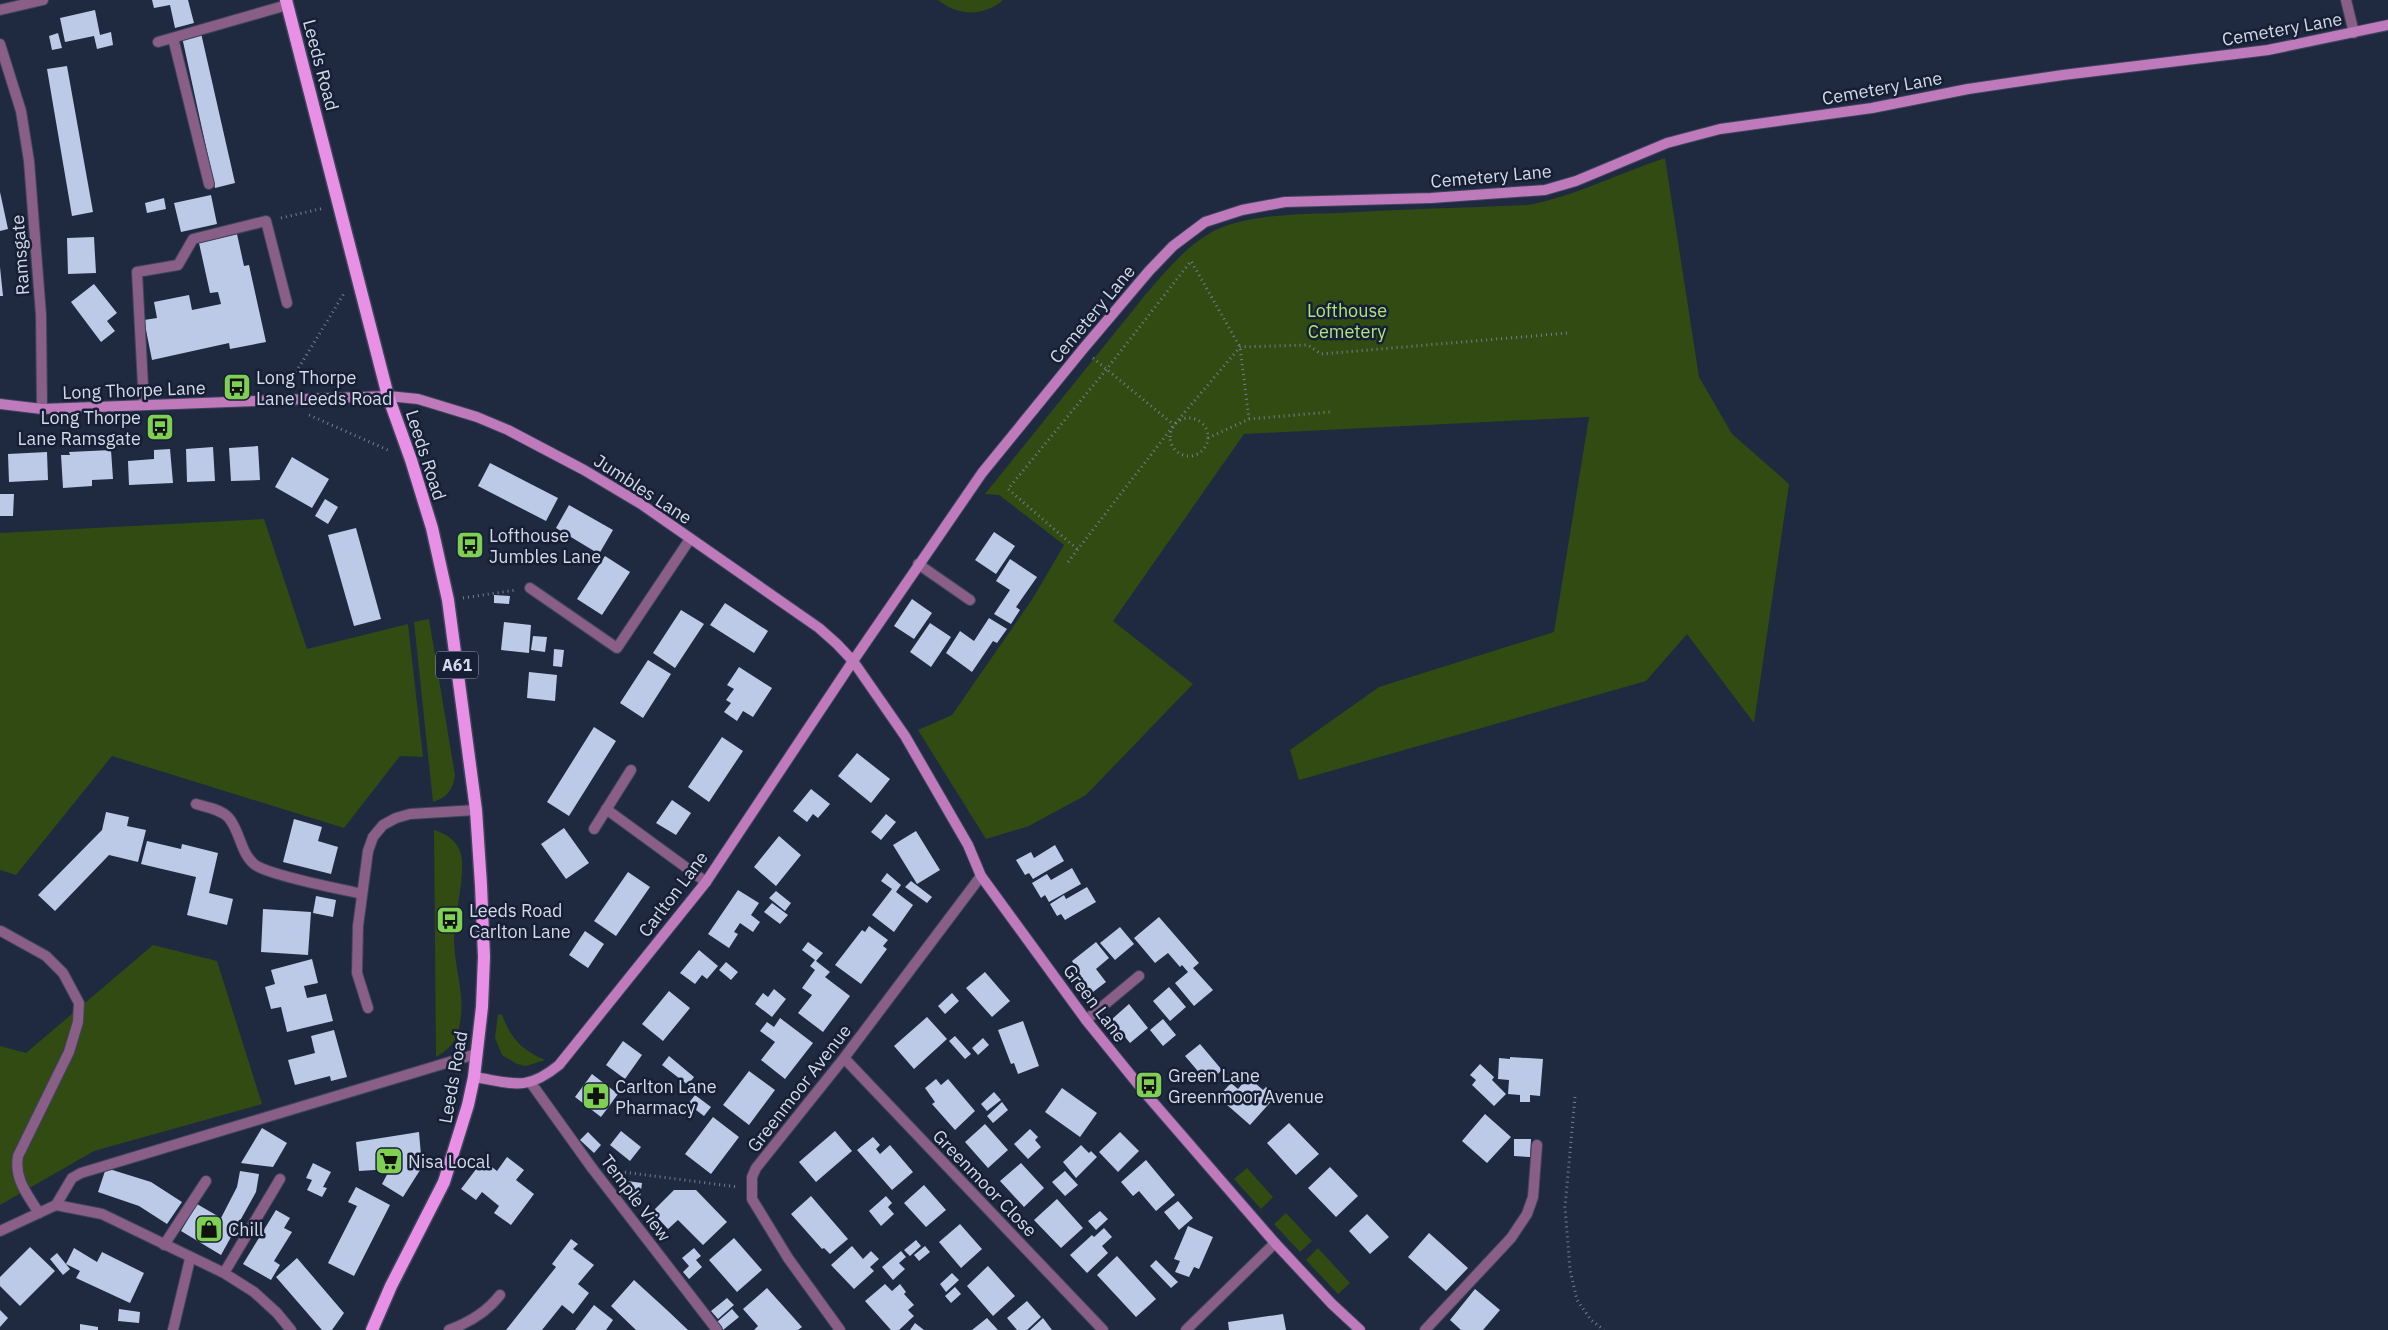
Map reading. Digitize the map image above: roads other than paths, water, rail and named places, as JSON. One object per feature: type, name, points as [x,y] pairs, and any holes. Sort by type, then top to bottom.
[{"type":"main road","name":"Leeds Road","points":[[286,2],[388,396],[411,460],[432,528],[448,600],[476,810],[484,957],[474,1077],[460,1136],[444,1182],[391,1286],[372,1330]]},
{"type":"street","points":[[0,10],[43,0]]},
{"type":"street","points":[[2346,0],[2354,32]]},
{"type":"street","points":[[158,42],[286,2]]},
{"type":"street","name":"Cemetery Lane","points":[[853,661],[982,473],[1083,349],[1173,246],[1205,222],[1242,210],[1285,202],[1431,198],[1545,190],[1576,181],[1667,143],[1720,129],[1872,108],[1968,89],[2063,75],[2268,50],[2388,25]]},
{"type":"street","points":[[173,38],[209,184]]},
{"type":"street","name":"Ramsgate","points":[[0,44],[3,62],[21,111],[29,161],[40,315],[42,409]]},
{"type":"street","points":[[144,405],[137,272],[178,265],[193,239],[266,221],[287,303]]},
{"type":"street","name":"Long Thorpe Lane","points":[[0,404],[42,409],[388,396]]},
{"type":"street","name":"Jumbles Lane","points":[[388,396],[418,399],[447,406],[508,430],[584,470],[641,504],[818,628],[853,661]]},
{"type":"street","points":[[530,588],[616,648],[690,539]]},
{"type":"street","points":[[918,564],[970,600]]},
{"type":"street","name":"Green Lane","points":[[853,661],[905,736],[968,845],[981,876],[1086,1020],[1146,1094],[1275,1243],[1332,1304],[1360,1330]]},
{"type":"street","name":"Carlton Lane","points":[[531,1083],[545,1076],[558,1065],[706,882],[853,661]]},
{"type":"street","points":[[594,829],[631,770]]},
{"type":"street","points":[[196,804],[216,810],[228,817],[246,854],[255,865],[269,871],[362,894]]},
{"type":"street","points":[[606,809],[706,882]]},
{"type":"street","points":[[368,1008],[357,972],[358,926],[368,850],[373,836],[383,825],[396,818],[410,814],[476,810]]},
{"type":"street","name":"Greenmoor Avenue","points":[[840,1330],[783,1250],[757,1208],[750,1188],[756,1168],[844,1058],[981,876]]},
{"type":"street","points":[[1,931],[46,956],[63,973],[79,1003],[78,1022],[69,1052],[18,1156],[16,1168],[22,1186],[39,1212]]},
{"type":"street","points":[[1086,1020],[1139,976]]},
{"type":"street","points":[[56,1205],[72,1178],[81,1173],[476,1054]]},
{"type":"street","name":"Greenmoor Close","points":[[844,1058],[1103,1330]]},
{"type":"street","points":[[474,1077],[511,1083],[531,1083]]},
{"type":"street","name":"Temple View","points":[[531,1083],[711,1328]]},
{"type":"street","points":[[1425,1330],[1511,1238],[1527,1214],[1533,1197],[1537,1146]]},
{"type":"street","points":[[224,1274],[280,1180]]},
{"type":"street","points":[[164,1245],[206,1181]]},
{"type":"street","points":[[0,1231],[56,1205],[102,1214],[190,1259],[224,1274],[254,1292],[277,1313],[291,1330]]},
{"type":"street","points":[[1186,1330],[1275,1243]]},
{"type":"street","points":[[173,1330],[190,1259]]},
{"type":"street","points":[[448,1330],[459,1326],[490,1308],[500,1295]]},
{"type":"place","name":"Long Thorpe Lane Leeds Road","points":[[237,387]]},
{"type":"place","name":"Long Thorpe Lane Ramsgate","points":[[160,427]]},
{"type":"place","name":"Lofthouse Jumbles Lane","points":[[470,545]]},
{"type":"place","name":"Leeds Road Carlton Lane","points":[[450,920]]},
{"type":"place","name":"Green Lane Greenmoor Avenue","points":[[1149,1085]]},
{"type":"place","name":"Carlton Lane Pharmacy","points":[[596,1096]]},
{"type":"place","name":"Nisa Local","points":[[389,1161]]},
{"type":"place","name":"Chill","points":[[209,1229]]},
{"type":"park label","name":"Lofthouse Cemetery","points":[[1347,320]]}]
